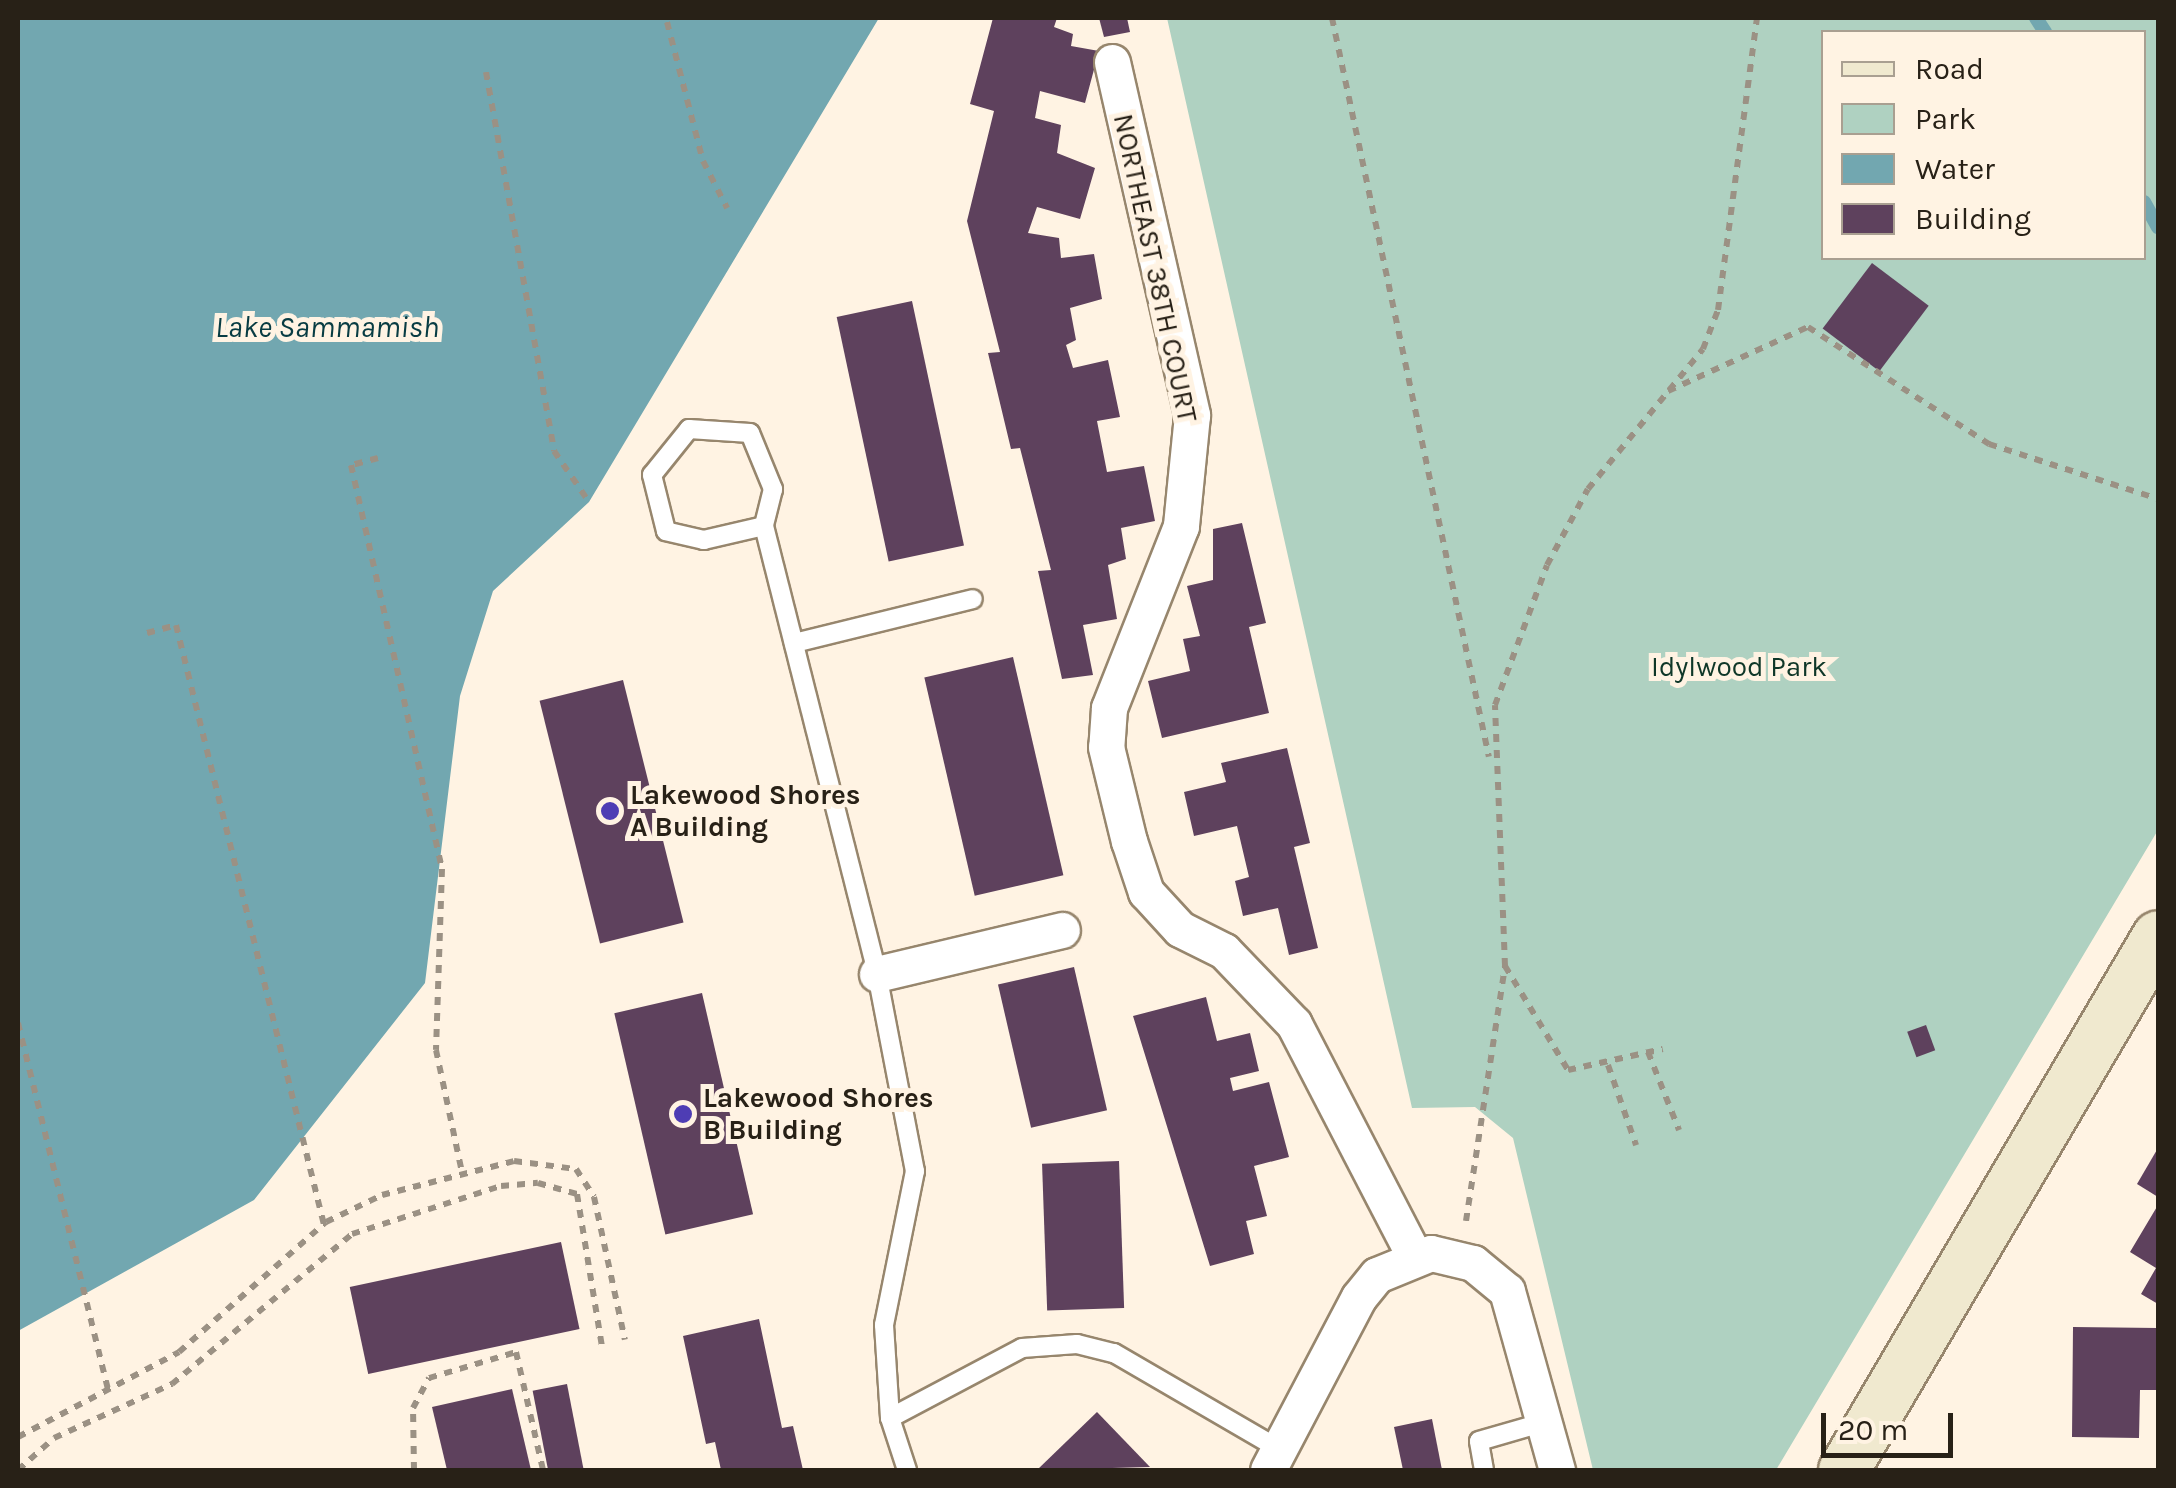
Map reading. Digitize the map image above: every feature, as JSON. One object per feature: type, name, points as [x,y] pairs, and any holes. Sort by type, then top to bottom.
[{"type":"main road","points":[[1844,1470],[2158,936]]},
{"type":"street","name":"NORTHEAST 38TH COURT","points":[[1112,62],[1192,415],[1181,526],[1110,708],[1106,747],[1129,840],[1146,892],[1180,929],[1224,951],[1294,1024],[1440,1256]]},
{"type":"street","points":[[877,974],[1062,930]]},
{"type":"street","points":[[1273,1460],[1359,1297],[1377,1275],[1440,1256],[1507,1290],[1556,1470]]},
{"type":"lane","points":[[764,526],[704,540],[666,531],[652,475],[689,429],[750,433],[773,489],[764,526],[877,974],[914,1170],[884,1324],[890,1418],[906,1470]]},
{"type":"lane","points":[[794,643],[973,600]]},
{"type":"lane","points":[[890,1418],[1022,1348],[1077,1344],[1114,1353],[1273,1460]]},
{"type":"lane","points":[[1484,1470],[1479,1441],[1545,1422]]},
{"type":"path","points":[[1332,18],[1492,774]]},
{"type":"path","points":[[1440,1256],[1505,966],[1492,774],[1496,705],[1548,566],[1588,489],[1703,349],[1718,310],[1757,18]]},
{"type":"path","points":[[666,22],[704,162],[727,208]]},
{"type":"path","points":[[486,72],[554,450],[588,502]]},
{"type":"path","points":[[1665,392],[1808,327],[1989,444],[2158,499]]},
{"type":"path","points":[[378,458],[351,465],[442,869],[436,1050],[462,1172]]},
{"type":"path","points":[[147,632],[176,625],[324,1225]]},
{"type":"path","points":[[1505,966],[1556,1059],[1584,1074],[1664,1048]]},
{"type":"path","points":[[18,1023],[108,1389]]},
{"type":"path","points":[[1648,1052],[1679,1130]]},
{"type":"path","points":[[1608,1066],[1636,1145]]},
{"type":"path","points":[[18,1437],[178,1352],[324,1225],[382,1195],[514,1161],[576,1169],[594,1197],[625,1340]]},
{"type":"path","points":[[18,1470],[54,1438],[172,1384],[352,1234],[501,1186],[538,1183],[577,1194],[602,1346]]},
{"type":"path","points":[[414,1470],[414,1408],[429,1378],[516,1352],[543,1470]]},
{"type":"green space","name":"Idylwood Park","points":[[1167,18],[2158,18],[2158,830],[1776,1470],[1593,1470],[1513,1138],[1475,1107],[1412,1108]]},
{"type":"water","name":"Lake Sammamish","points":[[18,18],[879,18],[589,502],[493,591],[460,696],[425,983],[254,1200],[18,1331]]},
{"type":"building","points":[[993,18],[1057,18],[1054,27],[1073,34],[1071,46],[1099,51],[1085,103],[1040,91],[1035,118],[1061,125],[1057,153],[1095,168],[1080,219],[1037,207],[1028,233],[1059,238],[1061,258],[1094,254],[1102,299],[1070,308],[1076,340],[1066,345],[1073,368],[1108,360],[1120,417],[1097,421],[1107,472],[1144,466],[1155,521],[1121,528],[1126,559],[1108,565],[1117,619],[1083,625],[1093,675],[1062,679],[1038,571],[1051,570],[1020,448],[1011,449],[988,353],[1000,352],[967,221],[994,111],[970,104]]},
{"type":"building","points":[[1099,18],[1127,18],[1130,32],[1104,37]]},
{"type":"building","points":[[1872,263],[1929,306],[1879,371],[1823,328]]},
{"type":"building","points":[[912,301],[964,546],[889,562],[837,317]]},
{"type":"building","points":[[1242,523],[1266,623],[1249,627],[1269,713],[1162,738],[1148,681],[1190,671],[1183,639],[1200,636],[1187,586],[1213,580],[1213,529]]},
{"type":"building","points":[[1013,657],[1063,875],[975,896],[924,677]]},
{"type":"building","name":"Lakewood Shores A Building","points":[[623,680],[683,923],[600,943],[540,701]]},
{"type":"building","points":[[1287,748],[1310,843],[1294,847],[1318,948],[1289,955],[1278,908],[1243,916],[1235,881],[1249,877],[1237,826],[1194,836],[1184,792],[1226,782],[1221,763]]},
{"type":"building","points":[[1074,967],[1107,1110],[1031,1128],[998,985]]},
{"type":"building","name":"Lakewood Shores B Building","points":[[702,993],[753,1214],[665,1234],[614,1013]]},
{"type":"building","points":[[1206,997],[1217,1041],[1250,1033],[1259,1071],[1230,1078],[1233,1091],[1269,1082],[1289,1157],[1254,1166],[1267,1216],[1246,1221],[1254,1254],[1210,1266],[1133,1016]]},
{"type":"building","points":[[1926,1025],[1935,1050],[1916,1057],[1907,1032]]},
{"type":"building","points":[[2158,1148],[2158,1197],[2137,1184]]},
{"type":"building","points":[[1119,1161],[1124,1308],[1047,1311],[1042,1164]]},
{"type":"building","points":[[2158,1205],[2158,1304],[2141,1294],[2156,1268],[2130,1252]]},
{"type":"building","points":[[561,1242],[580,1329],[368,1374],[350,1287]]},
{"type":"building","points":[[759,1319],[782,1428],[793,1426],[803,1470],[721,1470],[715,1442],[706,1444],[683,1336]]},
{"type":"building","points":[[2073,1327],[2158,1328],[2158,1390],[2140,1390],[2139,1438],[2072,1437]]},
{"type":"building","points":[[567,1384],[584,1470],[548,1470],[533,1391]]},
{"type":"building","points":[[512,1389],[531,1470],[447,1470],[432,1407]]},
{"type":"building","points":[[1097,1412],[1150,1467],[1037,1470]]},
{"type":"building","points":[[1432,1419],[1442,1470],[1403,1470],[1394,1427]]},
{"type":"waterway","points":[[2036,18],[2044,30]]},
{"type":"waterway","points":[[2146,206],[2158,227]]},
{"type":"place","name":"Lakewood Shores A Building","points":[[610,811]]},
{"type":"place","name":"Lakewood Shores B Building","points":[[683,1114]]}]
